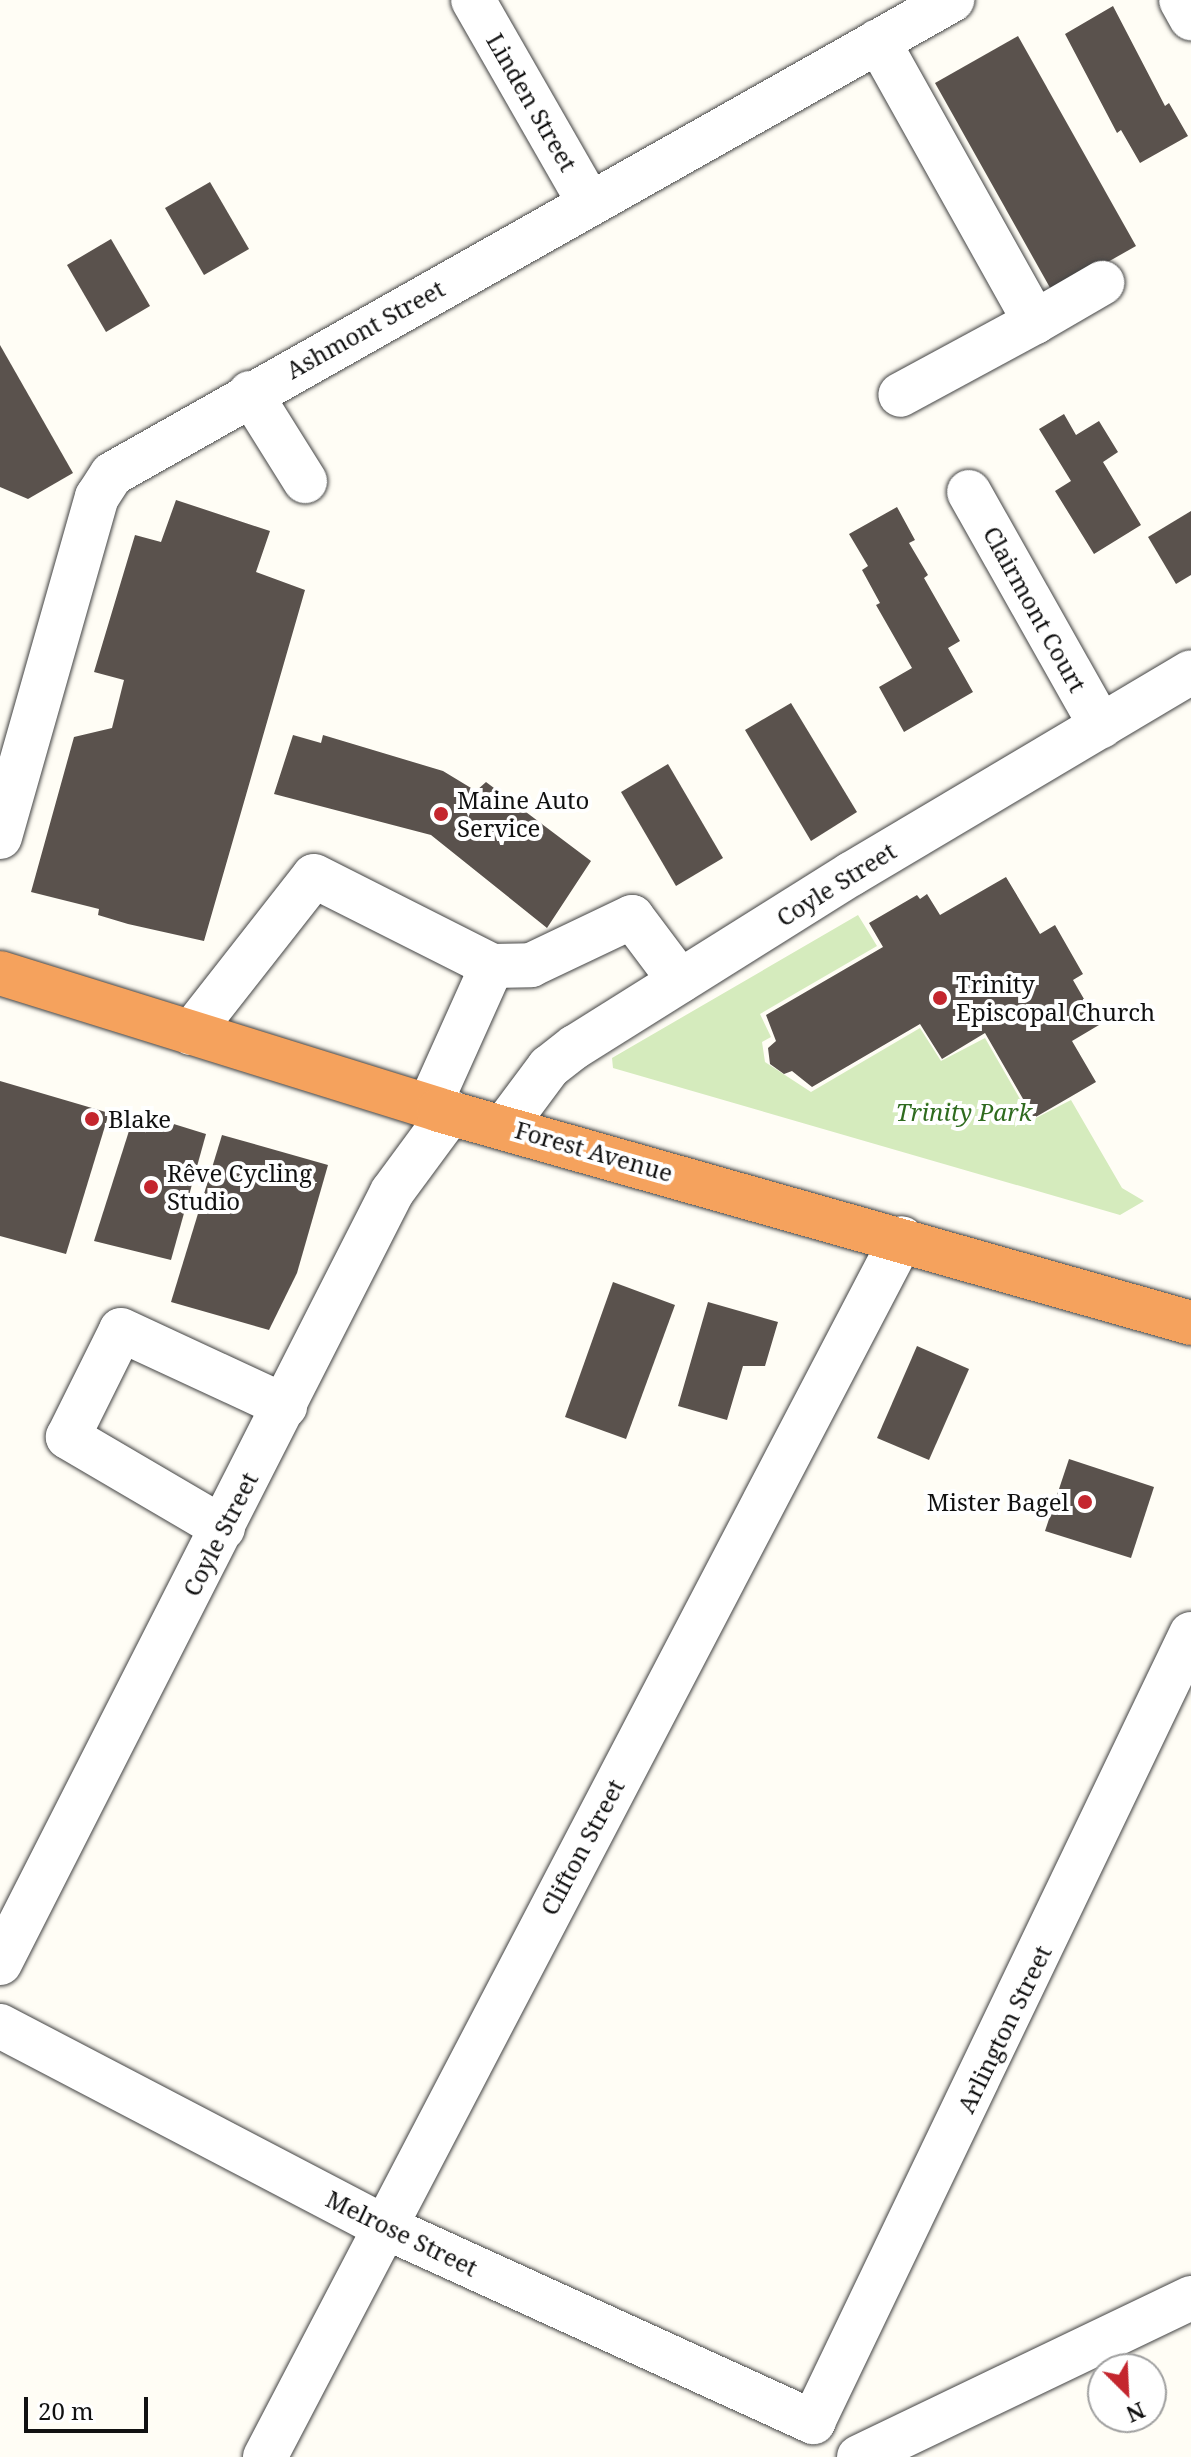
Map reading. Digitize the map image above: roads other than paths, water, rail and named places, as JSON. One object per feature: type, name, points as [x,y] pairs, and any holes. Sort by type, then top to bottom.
[{"type":"highway","name":"Forest Avenue","points":[[0,973],[440,1109],[902,1238],[1188,1313]]},
{"type":"street","name":"Linden Street","points":[[473,0],[590,204]]},
{"type":"street","name":"Ashmont Street","points":[[0,837],[97,497],[112,474],[139,454],[952,0]]},
{"type":"street","points":[[1181,0],[1191,18]]},
{"type":"street","points":[[878,41],[1035,322]]},
{"type":"street","points":[[900,395],[1102,283]]},
{"type":"street","points":[[250,393],[305,481]]},
{"type":"street","name":"Clairmont Court","points":[[969,492],[1101,726]]},
{"type":"street","name":"Coyle Street","points":[[505,1126],[549,1067],[680,981],[1191,672]]},
{"type":"street","points":[[191,1033],[314,876],[492,966],[531,965],[632,917],[680,981]]},
{"type":"street","name":"Coyle Street","points":[[0,1963],[392,1192],[440,1109],[492,966]]},
{"type":"street","name":"Clifton Street","points":[[265,2457],[383,2226],[902,1238]]},
{"type":"street","points":[[223,1528],[68,1437],[121,1330],[285,1406]]},
{"type":"street","name":"Arlington Street","points":[[822,2440],[1191,1634]]},
{"type":"street","name":"Melrose Street","points":[[0,2026],[383,2226],[822,2440]]},
{"type":"street","points":[[859,2457],[1191,2298]]},
{"type":"place","name":"Maine Auto Service","points":[[441,814]]},
{"type":"place","name":"Trinity Episcopal Church","points":[[940,998]]},
{"type":"place","name":"Blake","points":[[92,1119]]},
{"type":"place","name":"Rêve Cycling Studio","points":[[151,1187]]},
{"type":"place","name":"Mister Bagel","points":[[1085,1502]]},
{"type":"park label","name":"Trinity Park","points":[[964,1112]]}]
